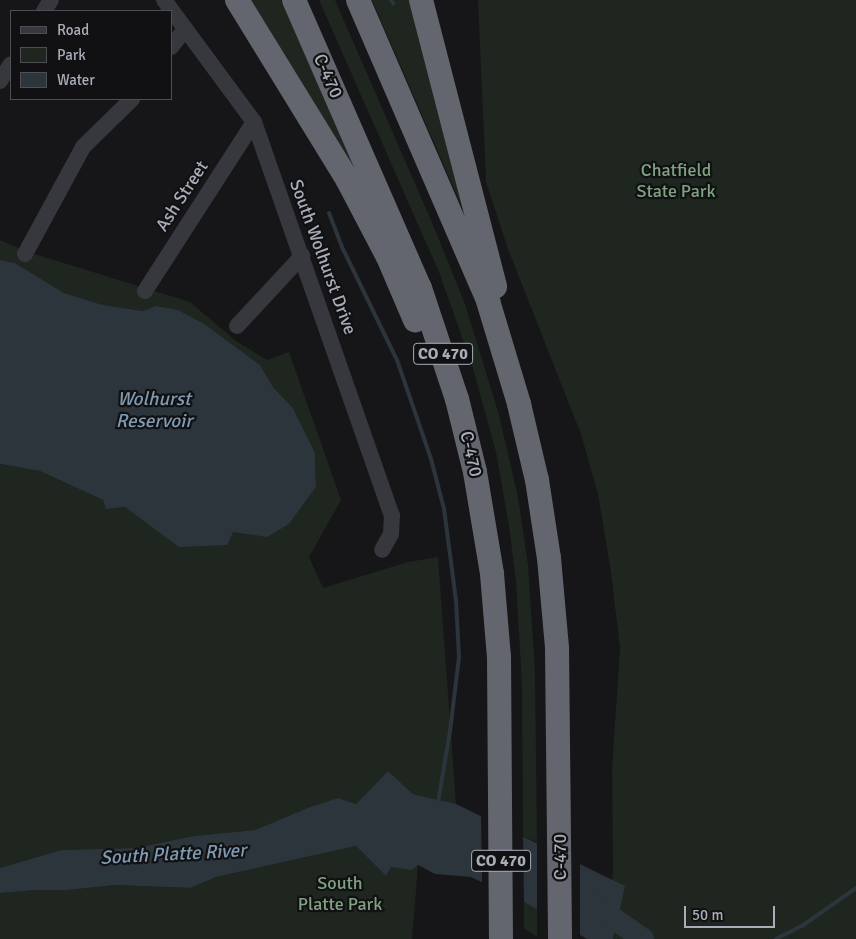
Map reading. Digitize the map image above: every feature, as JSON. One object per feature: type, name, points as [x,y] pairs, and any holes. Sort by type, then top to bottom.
[{"type":"highway","points":[[237,0],[347,179],[388,257],[421,336],[448,420],[469,507],[485,617],[490,708],[500,733]]},
{"type":"highway","name":"C-470","points":[[294,0],[413,272],[457,399],[475,472],[492,574],[499,657],[501,936]]},
{"type":"highway","name":"C-470","points":[[358,0],[488,301],[520,410],[535,472],[549,558],[558,666],[560,939]]},
{"type":"highway","points":[[421,0],[494,278],[500,341]]},
{"type":"street","name":"South Wolhurst Drive","points":[[172,11],[254,122],[392,515],[391,534],[382,550]]},
{"type":"street","points":[[172,46],[185,29]]},
{"type":"street","points":[[0,81],[10,66]]},
{"type":"street","points":[[25,254],[83,147],[131,100]]},
{"type":"street","name":"Ash Street","points":[[145,291],[254,122]]},
{"type":"street","points":[[238,326],[302,256]]},
{"type":"green space","points":[[247,0],[281,0],[362,184]]},
{"type":"green space","points":[[319,0],[335,0],[433,225],[465,304],[499,415],[518,497],[528,565],[535,671],[537,842],[523,836],[522,685],[516,581],[509,526],[496,452],[472,365],[439,272]]},
{"type":"green space","points":[[372,0],[412,0],[468,221]]},
{"type":"green space","name":"Chatfield State Park","points":[[478,0],[856,0],[856,939],[605,939],[613,871],[612,769],[620,649],[611,572],[598,494],[581,434],[508,249],[486,182]]},
{"type":"green space","points":[[0,240],[28,252],[190,302],[236,341],[267,360],[289,352],[341,500],[309,557],[323,588],[408,562],[438,557],[456,804],[413,794],[388,771],[356,804],[338,798],[310,807],[255,830],[194,836],[135,848],[61,850],[0,868],[0,464],[40,471],[103,500],[107,509],[125,507],[146,521],[233,532],[289,524],[316,487],[315,453],[293,408],[273,387],[260,365],[206,325],[177,310],[156,306],[143,311],[103,305],[64,293],[15,263],[0,260]]},
{"type":"green space","name":"South Platte Park","points":[[356,846],[386,876],[391,867],[418,865],[412,939],[0,939],[0,893],[68,890],[115,885],[189,888],[216,877]]},
{"type":"green space","points":[[524,902],[537,910],[537,937],[524,928]]},
{"type":"water","name":"Wolhurst Reservoir","points":[[0,260],[15,263],[64,293],[103,305],[143,311],[156,306],[178,310],[206,325],[260,365],[273,387],[293,408],[315,453],[316,487],[289,524],[267,537],[233,532],[227,545],[179,547],[125,507],[106,509],[103,500],[40,471],[0,464]]},
{"type":"water","points":[[388,771],[413,794],[456,804],[625,886],[613,939],[587,939],[524,902],[471,877],[435,874],[418,865],[412,870],[391,867],[386,876],[356,846],[216,877],[190,888],[115,885],[68,890],[0,893],[0,868],[61,850],[135,848],[194,836],[255,830],[310,807],[338,798],[356,804]]},
{"type":"pier","points":[[481,814],[523,833],[524,905],[482,883]]},
{"type":"pier","points":[[537,839],[580,860],[580,938],[537,913]]},
{"type":"waterway","points":[[329,213],[343,249],[397,360],[431,459],[444,509],[456,600],[459,657],[450,731],[438,803]]},
{"type":"waterway","points":[[776,939],[802,926],[856,888]]},
{"type":"waterway","name":"South Platte River","points":[[593,904],[643,939]]}]
